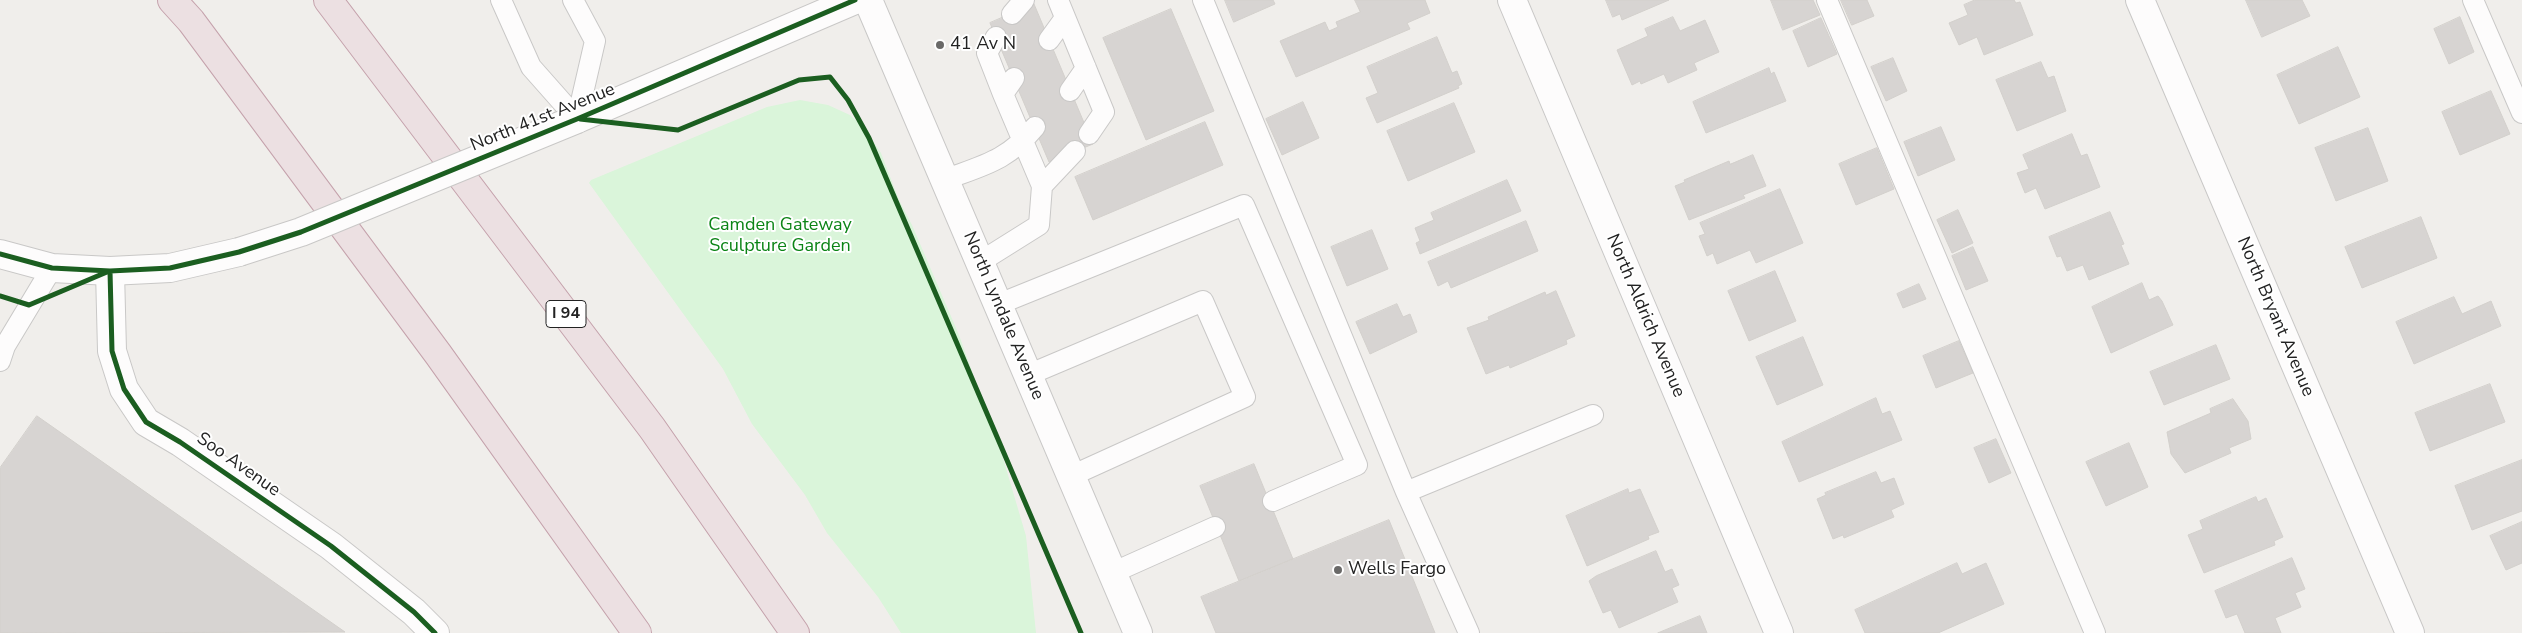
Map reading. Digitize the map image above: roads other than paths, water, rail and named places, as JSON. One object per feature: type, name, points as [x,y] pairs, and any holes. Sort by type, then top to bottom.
[{"type":"highway","points":[[172,0],[191,21],[438,354],[637,633]]},
{"type":"highway","name":"I 94","points":[[328,0],[652,428],[795,633]]},
{"type":"street","name":"North 41st Avenue","points":[[0,254],[52,268],[110,272],[170,268],[239,252],[301,232],[577,119],[854,0]]},
{"type":"street","name":"North Lyndale Avenue","points":[[868,0],[1138,633]]},
{"type":"street","name":"North Aldrich Avenue","points":[[1512,0],[1779,633]]},
{"type":"street","name":"North Bryant Avenue","points":[[2140,0],[2410,633]]},
{"type":"street","name":"Soo Avenue","points":[[110,272],[112,352],[124,389],[146,422],[180,442],[331,546],[414,612],[435,633]]},
{"type":"lane","points":[[501,0],[531,67],[577,119]]},
{"type":"lane","points":[[573,0],[594,41],[577,119]]},
{"type":"lane","points":[[1204,0],[1406,492],[1469,633]]},
{"type":"lane","points":[[1827,0],[2095,633]]},
{"type":"lane","points":[[2473,0],[2522,113]]},
{"type":"lane","points":[[1049,40],[1062,9]]},
{"type":"lane","points":[[1062,9],[1104,112],[1089,134]]},
{"type":"lane","points":[[980,262],[1039,225],[1042,186],[1028,135],[1008,86],[987,53],[996,38]]},
{"type":"lane","points":[[1070,90],[1086,68]]},
{"type":"lane","points":[[944,180],[1005,157],[1028,135]]},
{"type":"lane","points":[[1042,186],[1075,151]]},
{"type":"lane","points":[[999,304],[1244,205],[1357,465],[1274,501]]},
{"type":"lane","points":[[0,361],[5,346],[52,268]]},
{"type":"lane","points":[[1028,375],[1203,301],[1245,398],[1071,476]]},
{"type":"lane","points":[[1406,492],[1593,415]]},
{"type":"lane","points":[[1112,573],[1216,527]]},
{"type":"place","name":"41 Av N","points":[[940,45]]},
{"type":"place","name":"Wells Fargo","points":[[1338,570]]},
{"type":"park label","name":"Camden Gateway Sculpture Garden","points":[[780,236]]}]
